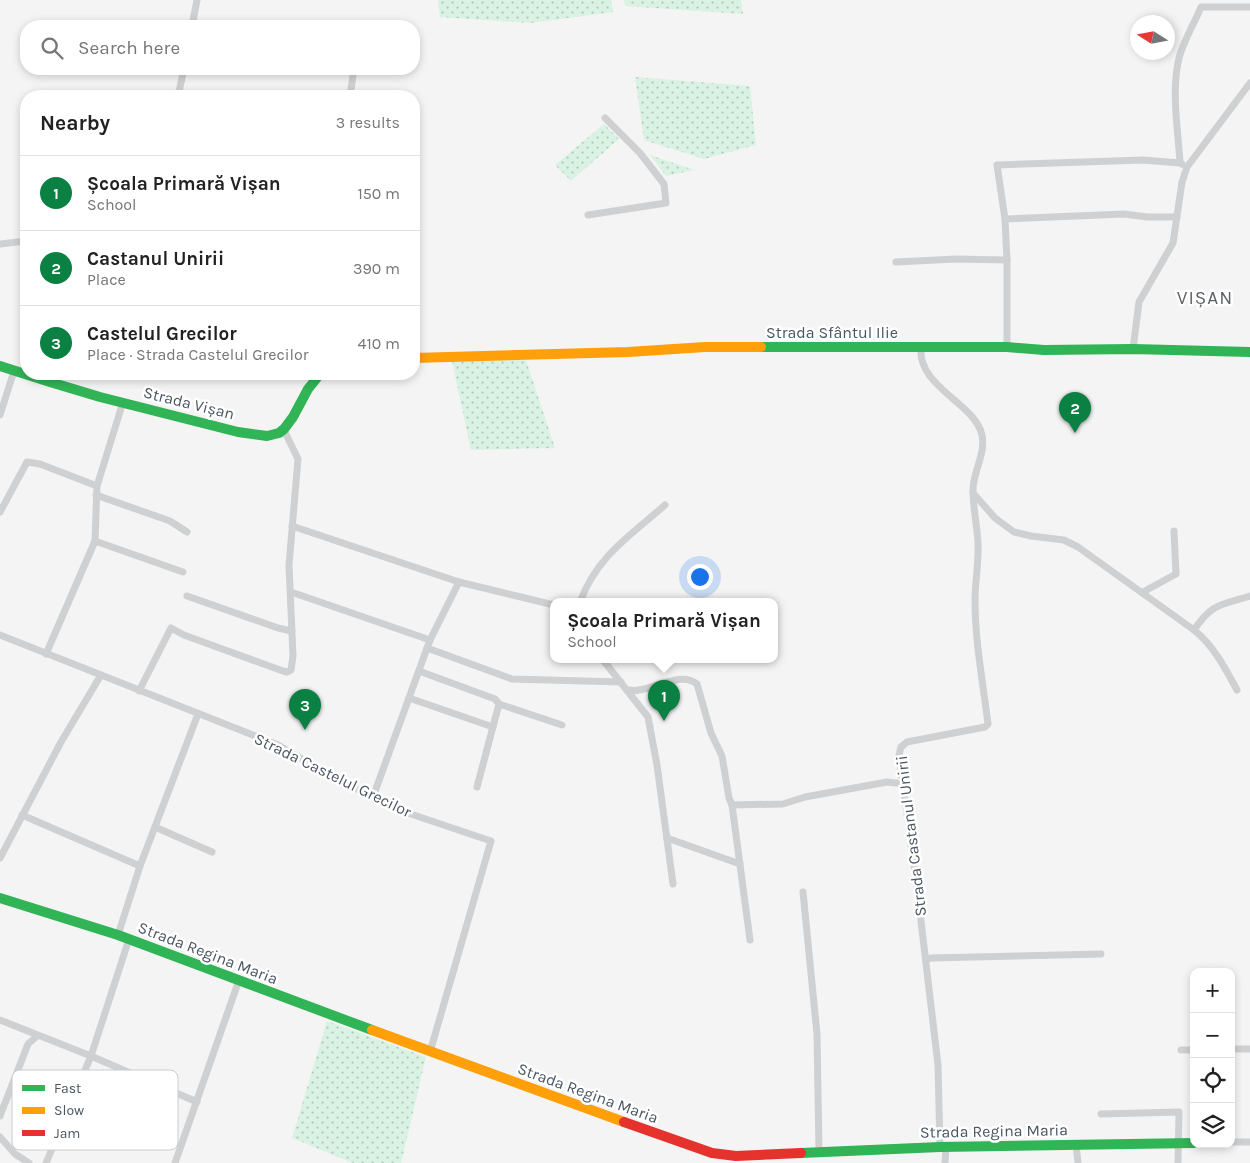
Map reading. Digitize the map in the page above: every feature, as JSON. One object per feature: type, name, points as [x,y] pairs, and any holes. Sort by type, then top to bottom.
[{"type":"street","points":[[193,20],[197,0]]},
{"type":"street","points":[[1180,162],[1175,83],[1179,59],[1185,42],[1201,7],[1250,7]]},
{"type":"street","points":[[179,90],[183,75]]},
{"type":"street","points":[[351,90],[353,75]]},
{"type":"street","points":[[1133,349],[1139,302],[1173,243],[1182,182],[1187,167],[1250,83]]},
{"type":"street","points":[[588,215],[666,203],[664,184],[640,153],[605,118]]},
{"type":"street","points":[[1007,347],[1005,219],[997,165],[1143,160],[1180,162],[1187,167]]},
{"type":"street","points":[[1005,219],[1124,214],[1146,217],[1177,217]]},
{"type":"street","points":[[0,244],[20,242]]},
{"type":"street","points":[[896,262],[956,259],[1007,260]]},
{"type":"street","name":"Strada Sfântul Ilie","points":[[420,358],[628,352],[705,347],[1007,347],[1044,350],[1133,349],[1250,352]]},
{"type":"street","name":"Strada Castanul Unirii","points":[[921,347],[924,364],[931,376],[943,391],[970,415],[981,430],[983,444],[973,483],[973,493],[978,545],[975,600],[977,642],[988,724],[985,727],[914,739],[903,744],[899,755],[938,1065],[945,1163]]},
{"type":"street","name":"Strada Vișan","points":[[0,366],[20,373]]},
{"type":"street","points":[[0,415],[14,371]]},
{"type":"street","name":"Strada Vișan","points":[[46,380],[123,402],[249,433],[273,436],[284,430]]},
{"type":"street","points":[[139,691],[171,628],[184,635],[287,672],[291,670],[293,664],[289,565],[298,459],[284,430],[306,392],[315,380]]},
{"type":"street","points":[[46,654],[95,541],[97,486],[123,402]]},
{"type":"street","points":[[0,512],[27,462],[40,464],[97,486]]},
{"type":"street","points":[[973,493],[1006,527],[1024,535],[1064,540],[1078,547],[1194,630],[1205,639],[1221,661],[1237,690]]},
{"type":"street","points":[[96,496],[170,521],[187,532]]},
{"type":"street","points":[[582,598],[595,571],[615,547],[665,505]]},
{"type":"street","points":[[292,526],[458,582],[550,604]]},
{"type":"street","points":[[1143,592],[1176,574],[1174,531]]},
{"type":"street","points":[[95,541],[183,572]]},
{"type":"street","points":[[373,797],[430,640],[458,582]]},
{"type":"street","points":[[291,592],[430,640]]},
{"type":"street","points":[[187,596],[278,628],[292,631]]},
{"type":"street","points":[[1194,630],[1209,610],[1250,596]]},
{"type":"street","name":"Strada Castelul Grecilor","points":[[0,635],[278,745],[331,776],[399,810],[491,841],[430,1052]]},
{"type":"street","points":[[427,648],[512,679],[621,682]]},
{"type":"street","points":[[605,663],[648,717],[668,838],[673,884]]},
{"type":"street","points":[[418,671],[495,699],[499,704],[562,725]]},
{"type":"street","points":[[0,858],[61,742],[101,675]]},
{"type":"street","points":[[627,690],[638,691],[679,679],[694,681],[697,684],[711,733],[722,756],[729,798],[732,805],[750,940]]},
{"type":"street","points":[[409,698],[493,727]]},
{"type":"street","points":[[477,787],[499,704]]},
{"type":"street","points":[[118,935],[140,866],[198,714]]},
{"type":"street","points":[[732,805],[783,804],[804,797],[887,782],[904,784]]},
{"type":"street","points":[[22,815],[140,866]]},
{"type":"street","points":[[155,827],[212,852]]},
{"type":"street","points":[[668,838],[740,864]]},
{"type":"street","points":[[803,892],[817,1034],[818,1152]]},
{"type":"street","name":"Strada Regina Maria","points":[[0,898],[118,935],[430,1052],[712,1153],[736,1156],[943,1147],[1190,1143]]},
{"type":"street","points":[[85,1070],[129,939]]},
{"type":"street","points":[[926,960],[931,958],[1101,954]]},
{"type":"street","points":[[175,1163],[198,1102],[239,980]]},
{"type":"street","points":[[0,1020],[124,1070]]},
{"type":"street","points":[[18,1070],[28,1044],[37,1036]]},
{"type":"street","points":[[1235,1050],[1250,1049]]},
{"type":"street","points":[[1180,1050],[1190,1050]]},
{"type":"street","points":[[0,1116],[12,1085]]},
{"type":"street","points":[[178,1093],[198,1102]]},
{"type":"street","points":[[1101,1114],[1179,1112],[1178,1163]]},
{"type":"street","points":[[0,1137],[12,1150]]},
{"type":"street","points":[[1235,1142],[1250,1142]]},
{"type":"street","points":[[1076,1144],[1078,1163]]},
{"type":"street","points":[[12,1150],[29,1163]]},
{"type":"street","points":[[46,1163],[51,1150]]},
{"type":"green space","points":[[438,0],[611,0],[613,12],[530,23],[440,17]]},
{"type":"green space","points":[[624,0],[741,0],[743,14],[625,6]]},
{"type":"green space","points":[[635,77],[750,86],[756,145],[704,159],[644,140]]},
{"type":"green space","points":[[604,124],[619,139],[571,181],[555,165]]},
{"type":"green space","points":[[650,155],[694,170],[666,176]]},
{"type":"green space","points":[[526,360],[555,448],[471,450],[452,361]]},
{"type":"green space","points":[[327,1021],[426,1057],[401,1163],[353,1163],[292,1138]]},
{"type":"traffic: fast","points":[[761,347],[1007,347],[1044,350],[1133,349],[1250,352]]},
{"type":"traffic: fast","points":[[0,366],[20,372]]},
{"type":"traffic: fast","points":[[44,380],[100,397],[238,432],[267,436],[279,433],[284,429],[315,380]]},
{"type":"traffic: fast","points":[[0,898],[118,935],[372,1030]]},
{"type":"traffic: fast","points":[[801,1153],[940,1147],[1190,1143]]},
{"type":"traffic: slow","points":[[420,358],[628,352],[705,347],[761,347]]},
{"type":"traffic: slow","points":[[372,1030],[624,1122]]},
{"type":"traffic: jam","points":[[624,1122],[712,1153],[736,1156],[801,1153]]},
{"type":"place","name":"Castanul Unirii","points":[[1075,433]]},
{"type":"place","name":"Școala Primară Vișan","points":[[664,721]]},
{"type":"place","name":"Castelul Grecilor","points":[[305,730]]},
{"type":"district","name":"VIȘAN","points":[[1205,298]]}]
